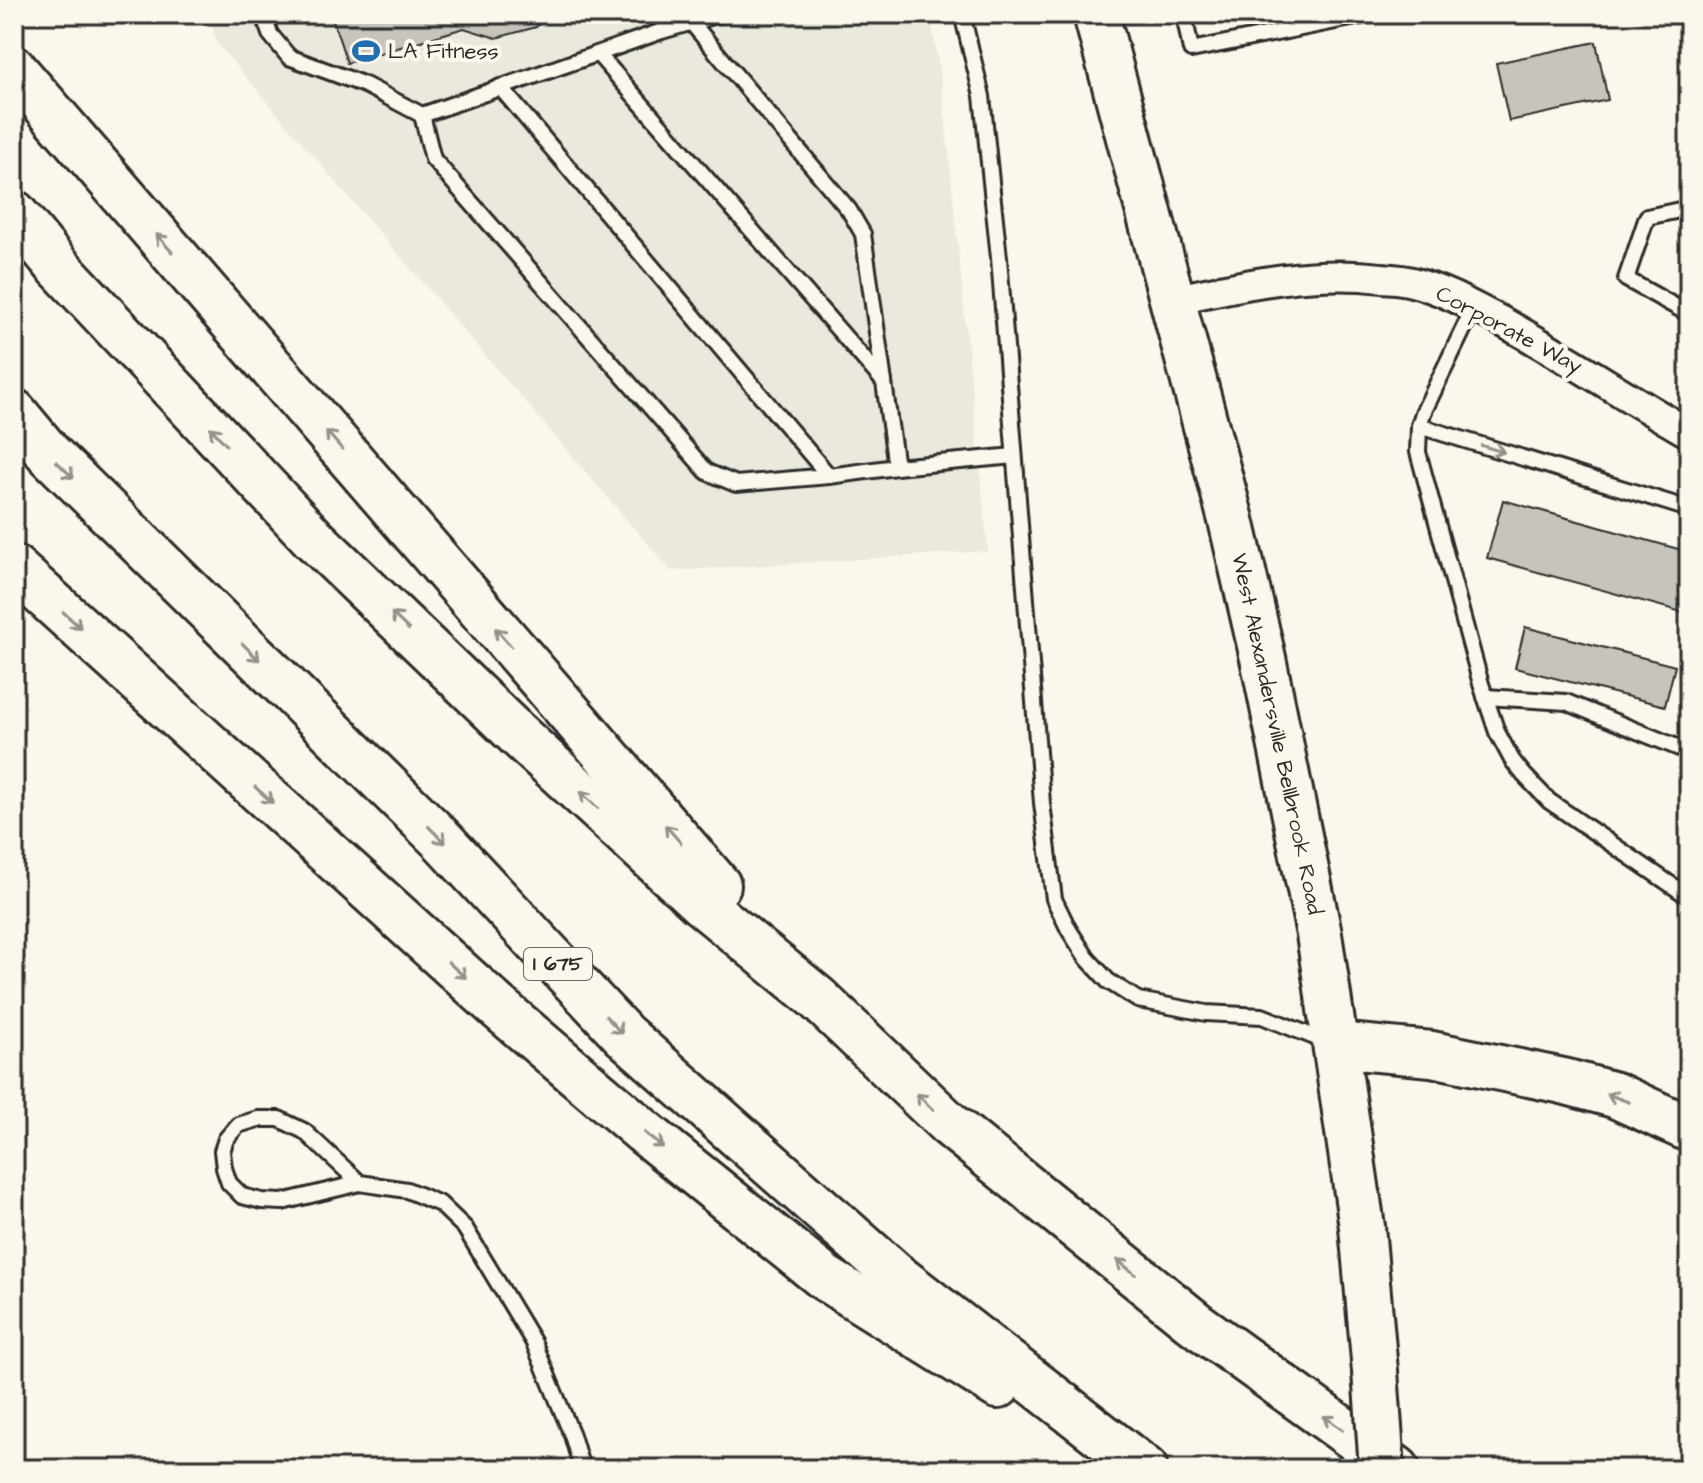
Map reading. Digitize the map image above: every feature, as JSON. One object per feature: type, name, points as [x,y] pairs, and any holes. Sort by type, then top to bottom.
[{"type":"main road","name":"West Alexandersville Bellbrook Road","points":[[1096,14],[1231,520],[1263,658],[1319,934],[1362,1227],[1382,1469]]},
{"type":"main road","points":[[14,69],[817,998]]},
{"type":"main road","points":[[14,213],[56,264],[313,538],[517,734],[702,904],[817,998],[961,1134],[1196,1324],[1397,1469]]},
{"type":"main road","name":"I 675","points":[[14,412],[49,454],[443,841],[624,1035],[894,1274],[1145,1469]]},
{"type":"main road","points":[[14,568],[499,1008],[643,1131],[825,1278],[1132,1469]]},
{"type":"main road","points":[[1336,1045],[1432,1054],[1563,1081],[1615,1095],[1689,1129]]},
{"type":"street","name":"Corporate Way","points":[[1172,300],[1310,275],[1355,274],[1410,281],[1474,307],[1689,433]]},
{"type":"lane","points":[[263,14],[270,34],[289,57],[365,85],[422,115],[720,14]]},
{"type":"lane","points":[[962,14],[982,96],[999,258],[1042,803],[1054,899],[1087,958],[1108,981],[1138,1000],[1206,1013],[1262,1016],[1336,1045]]},
{"type":"lane","points":[[1184,14],[1191,50],[1371,14]]},
{"type":"lane","points":[[691,22],[849,210],[863,234],[896,467]]},
{"type":"lane","points":[[598,54],[884,382]]},
{"type":"lane","points":[[500,87],[829,476]]},
{"type":"lane","points":[[422,115],[433,159],[707,472],[736,484],[1014,456]]},
{"type":"lane","points":[[1689,208],[1647,217],[1626,279],[1689,314]]},
{"type":"lane","points":[[1474,307],[1419,426],[1418,452],[1497,732],[1512,760],[1543,796],[1689,897]]},
{"type":"lane","points":[[1419,426],[1689,509]]},
{"type":"lane","points":[[1485,697],[1566,702],[1689,752]]},
{"type":"lane","points":[[360,1183],[304,1131],[279,1119],[258,1119],[238,1125],[226,1139],[222,1151],[229,1183],[242,1196],[262,1201],[282,1202],[360,1183],[407,1190],[440,1204],[465,1228],[534,1343],[572,1435],[582,1469]]},
{"type":"shaded area","points":[[208,14],[930,14],[942,86],[988,551],[671,571],[218,45]]},
{"type":"building","name":"LA Fitness","points":[[331,14],[549,14],[536,27],[496,38],[464,28],[347,63]]},
{"type":"building","points":[[1596,42],[1608,100],[1509,121],[1496,63]]},
{"type":"building","points":[[1503,500],[1689,552],[1689,614],[1487,558]]},
{"type":"building","points":[[1525,627],[1675,666],[1665,706],[1515,668]]},
{"type":"place","name":"LA Fitness","points":[[366,51]]}]
